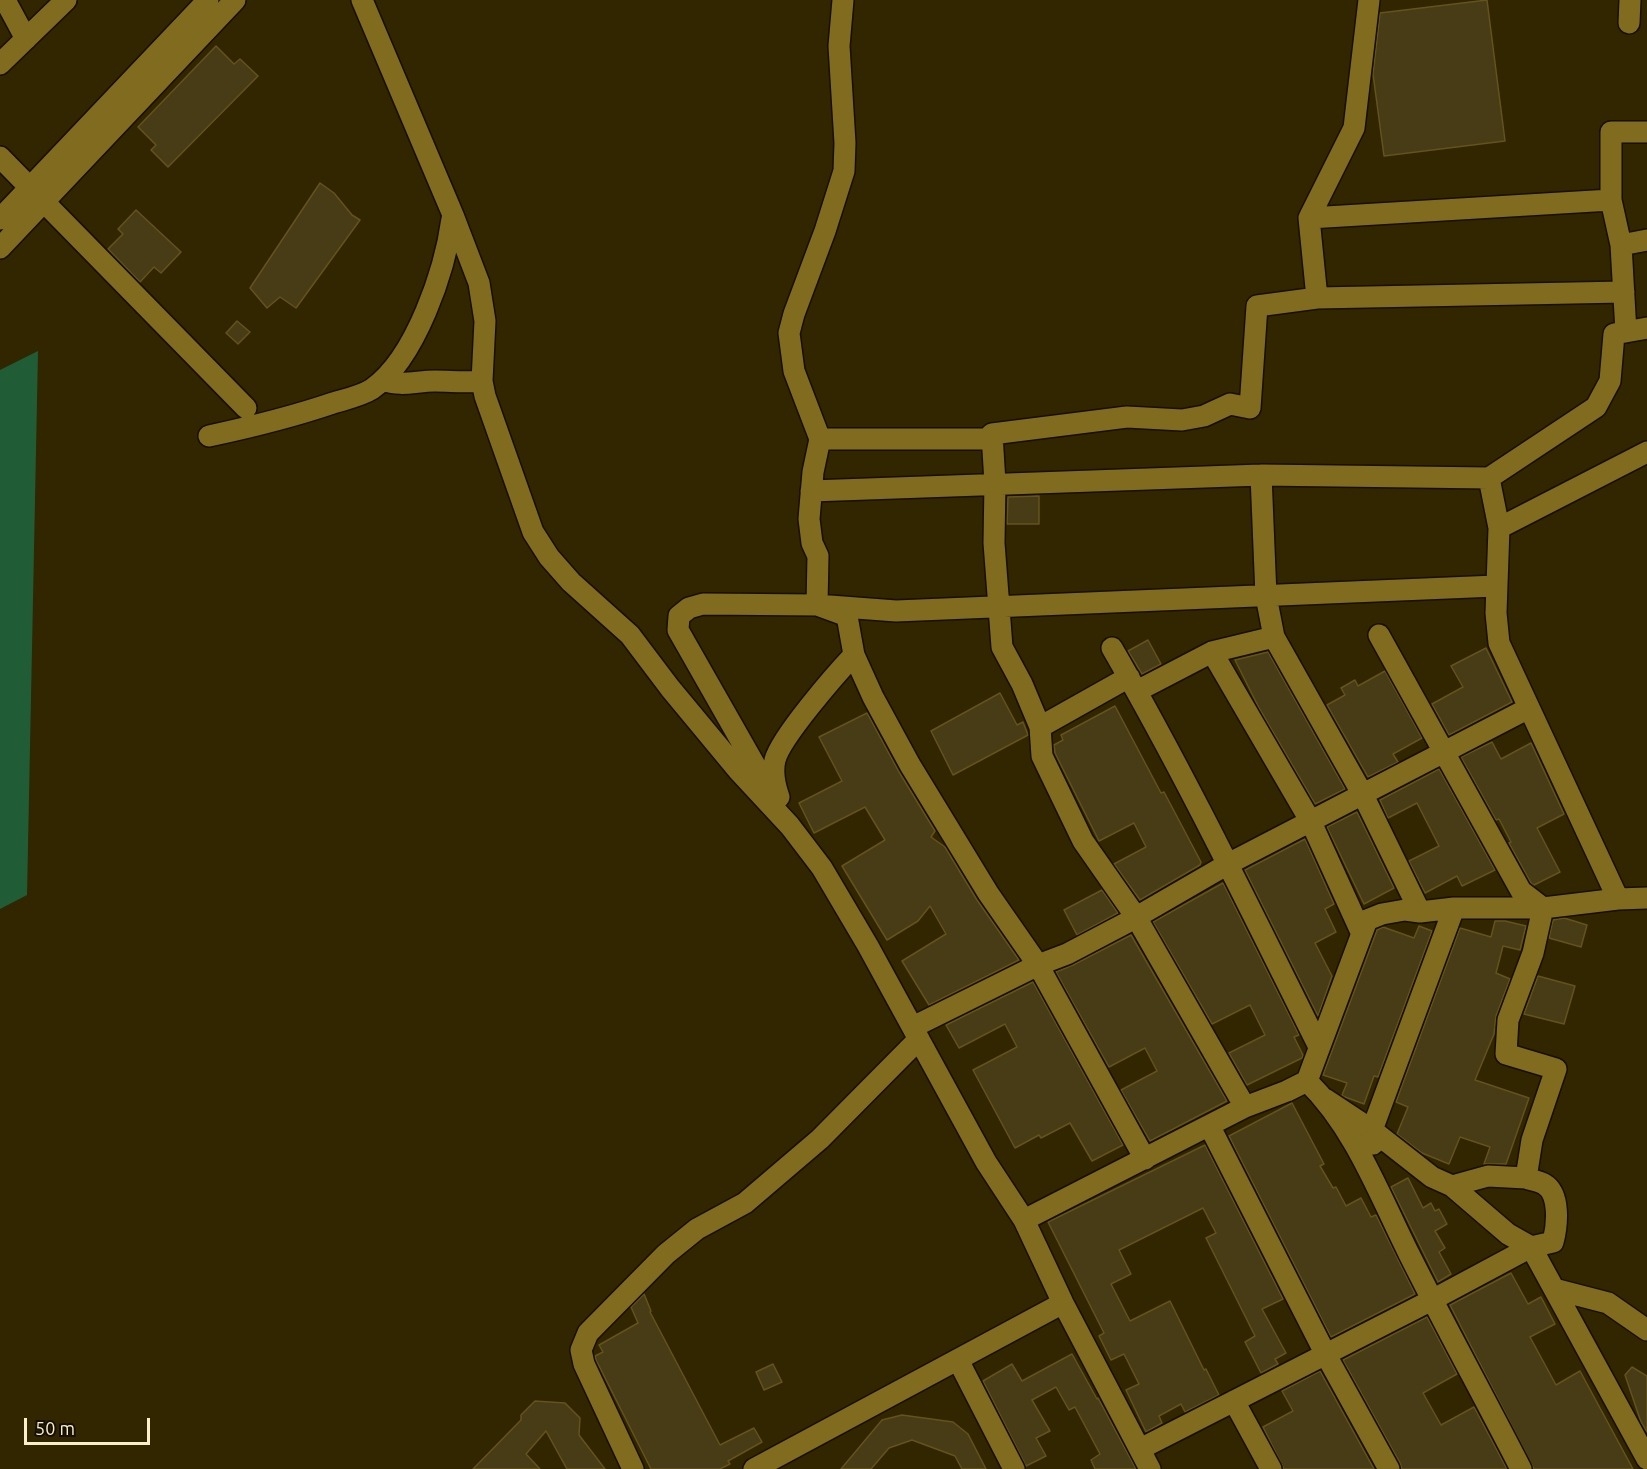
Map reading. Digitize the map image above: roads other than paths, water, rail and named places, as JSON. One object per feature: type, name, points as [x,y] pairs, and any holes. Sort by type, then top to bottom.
[{"type":"street","points":[[4,0],[26,39]]},
{"type":"street","points":[[0,64],[66,0]]},
{"type":"street","points":[[0,248],[37,195],[208,0]]},
{"type":"street","points":[[0,219],[37,195],[235,0]]},
{"type":"street","points":[[362,0],[453,215],[479,283],[485,321],[482,381],[484,396],[533,532],[549,557],[571,582],[630,635],[670,688],[738,770],[790,826],[822,868],[868,946],[986,1162],[1024,1220],[1063,1303],[1150,1469]]},
{"type":"street","points":[[817,605],[818,556],[809,519],[811,491],[820,439],[794,371],[789,333],[844,171],[845,133],[839,46],[843,0]]},
{"type":"street","points":[[1317,298],[1309,218],[1354,128],[1369,0]]},
{"type":"street","points":[[1629,23],[1630,0]]},
{"type":"street","points":[[1626,332],[1621,245],[1611,200],[1611,132],[1647,132]]},
{"type":"street","points":[[0,157],[246,408]]},
{"type":"street","points":[[1309,218],[1611,200]]},
{"type":"street","points":[[209,436],[277,421],[322,407],[370,390],[383,380],[397,365],[409,346],[437,285],[449,244],[453,215]]},
{"type":"street","points":[[1621,245],[1647,240]]},
{"type":"street","points":[[820,439],[987,439],[992,434],[1127,417],[1182,420],[1204,417],[1230,404],[1250,408],[1257,306],[1317,298],[1624,292]]},
{"type":"street","points":[[811,491],[1261,475],[1489,478],[1596,407],[1610,381],[1614,334],[1647,328]]},
{"type":"street","points":[[383,380],[402,385],[435,381],[466,384],[482,381]]},
{"type":"street","points":[[992,434],[995,483],[994,543],[1002,647],[1022,684],[1040,727],[1042,756],[1083,841],[1136,917],[1245,1107]]},
{"type":"street","points":[[1499,528],[1647,452]]},
{"type":"street","points":[[1261,475],[1266,596],[1274,636],[1363,795],[1420,912]]},
{"type":"street","points":[[1489,478],[1499,528],[1496,586],[1499,643],[1617,899]]},
{"type":"street","points":[[790,826],[678,630],[679,616],[689,608],[703,604],[817,605],[896,611],[1496,586]]},
{"type":"street","points":[[817,605],[847,616],[854,655],[873,697],[910,765],[988,893],[1038,965],[1145,1159]]},
{"type":"street","points":[[1379,635],[1521,891],[1543,908]]},
{"type":"street","points":[[1040,727],[1133,684],[1212,652],[1274,636]]},
{"type":"street","points":[[1112,648],[1228,864],[1319,1047]]},
{"type":"street","points":[[1212,652],[1311,822],[1361,932]]},
{"type":"street","points":[[790,826],[776,790],[774,778],[776,760],[784,742],[854,655]]},
{"type":"street","points":[[633,1469],[584,1364],[581,1350],[588,1333],[666,1254],[697,1229],[745,1203],[811,1146],[916,1033],[1038,965],[1067,954],[1136,917],[1228,864],[1529,708]]},
{"type":"street","points":[[1024,1220],[1210,1127],[1245,1107],[1307,1081],[1367,920],[1382,914],[1405,910],[1420,912],[1454,908],[1543,908],[1617,899],[1647,898]]},
{"type":"street","points":[[1375,1187],[1372,1130],[1454,908]]},
{"type":"street","points":[[1526,1178],[1532,1140],[1556,1069],[1506,1054],[1508,1020],[1533,953],[1543,908]]},
{"type":"street","points":[[1307,1081],[1325,1099],[1352,1138],[1432,1300],[1521,1469]]},
{"type":"street","points":[[1325,1099],[1372,1130],[1432,1178],[1452,1186],[1508,1234],[1531,1247],[1647,1459]]},
{"type":"street","points":[[1210,1127],[1326,1355],[1389,1469]]},
{"type":"street","points":[[1140,1449],[1326,1355],[1531,1247],[1552,1242],[1556,1230],[1555,1198],[1546,1185],[1526,1178],[1488,1176],[1452,1186]]},
{"type":"street","points":[[1554,1289],[1608,1303],[1647,1330]]},
{"type":"street","points":[[754,1469],[1063,1303]]},
{"type":"street","points":[[958,1360],[1014,1469]]},
{"type":"street","points":[[1234,1401],[1271,1469]]}]
